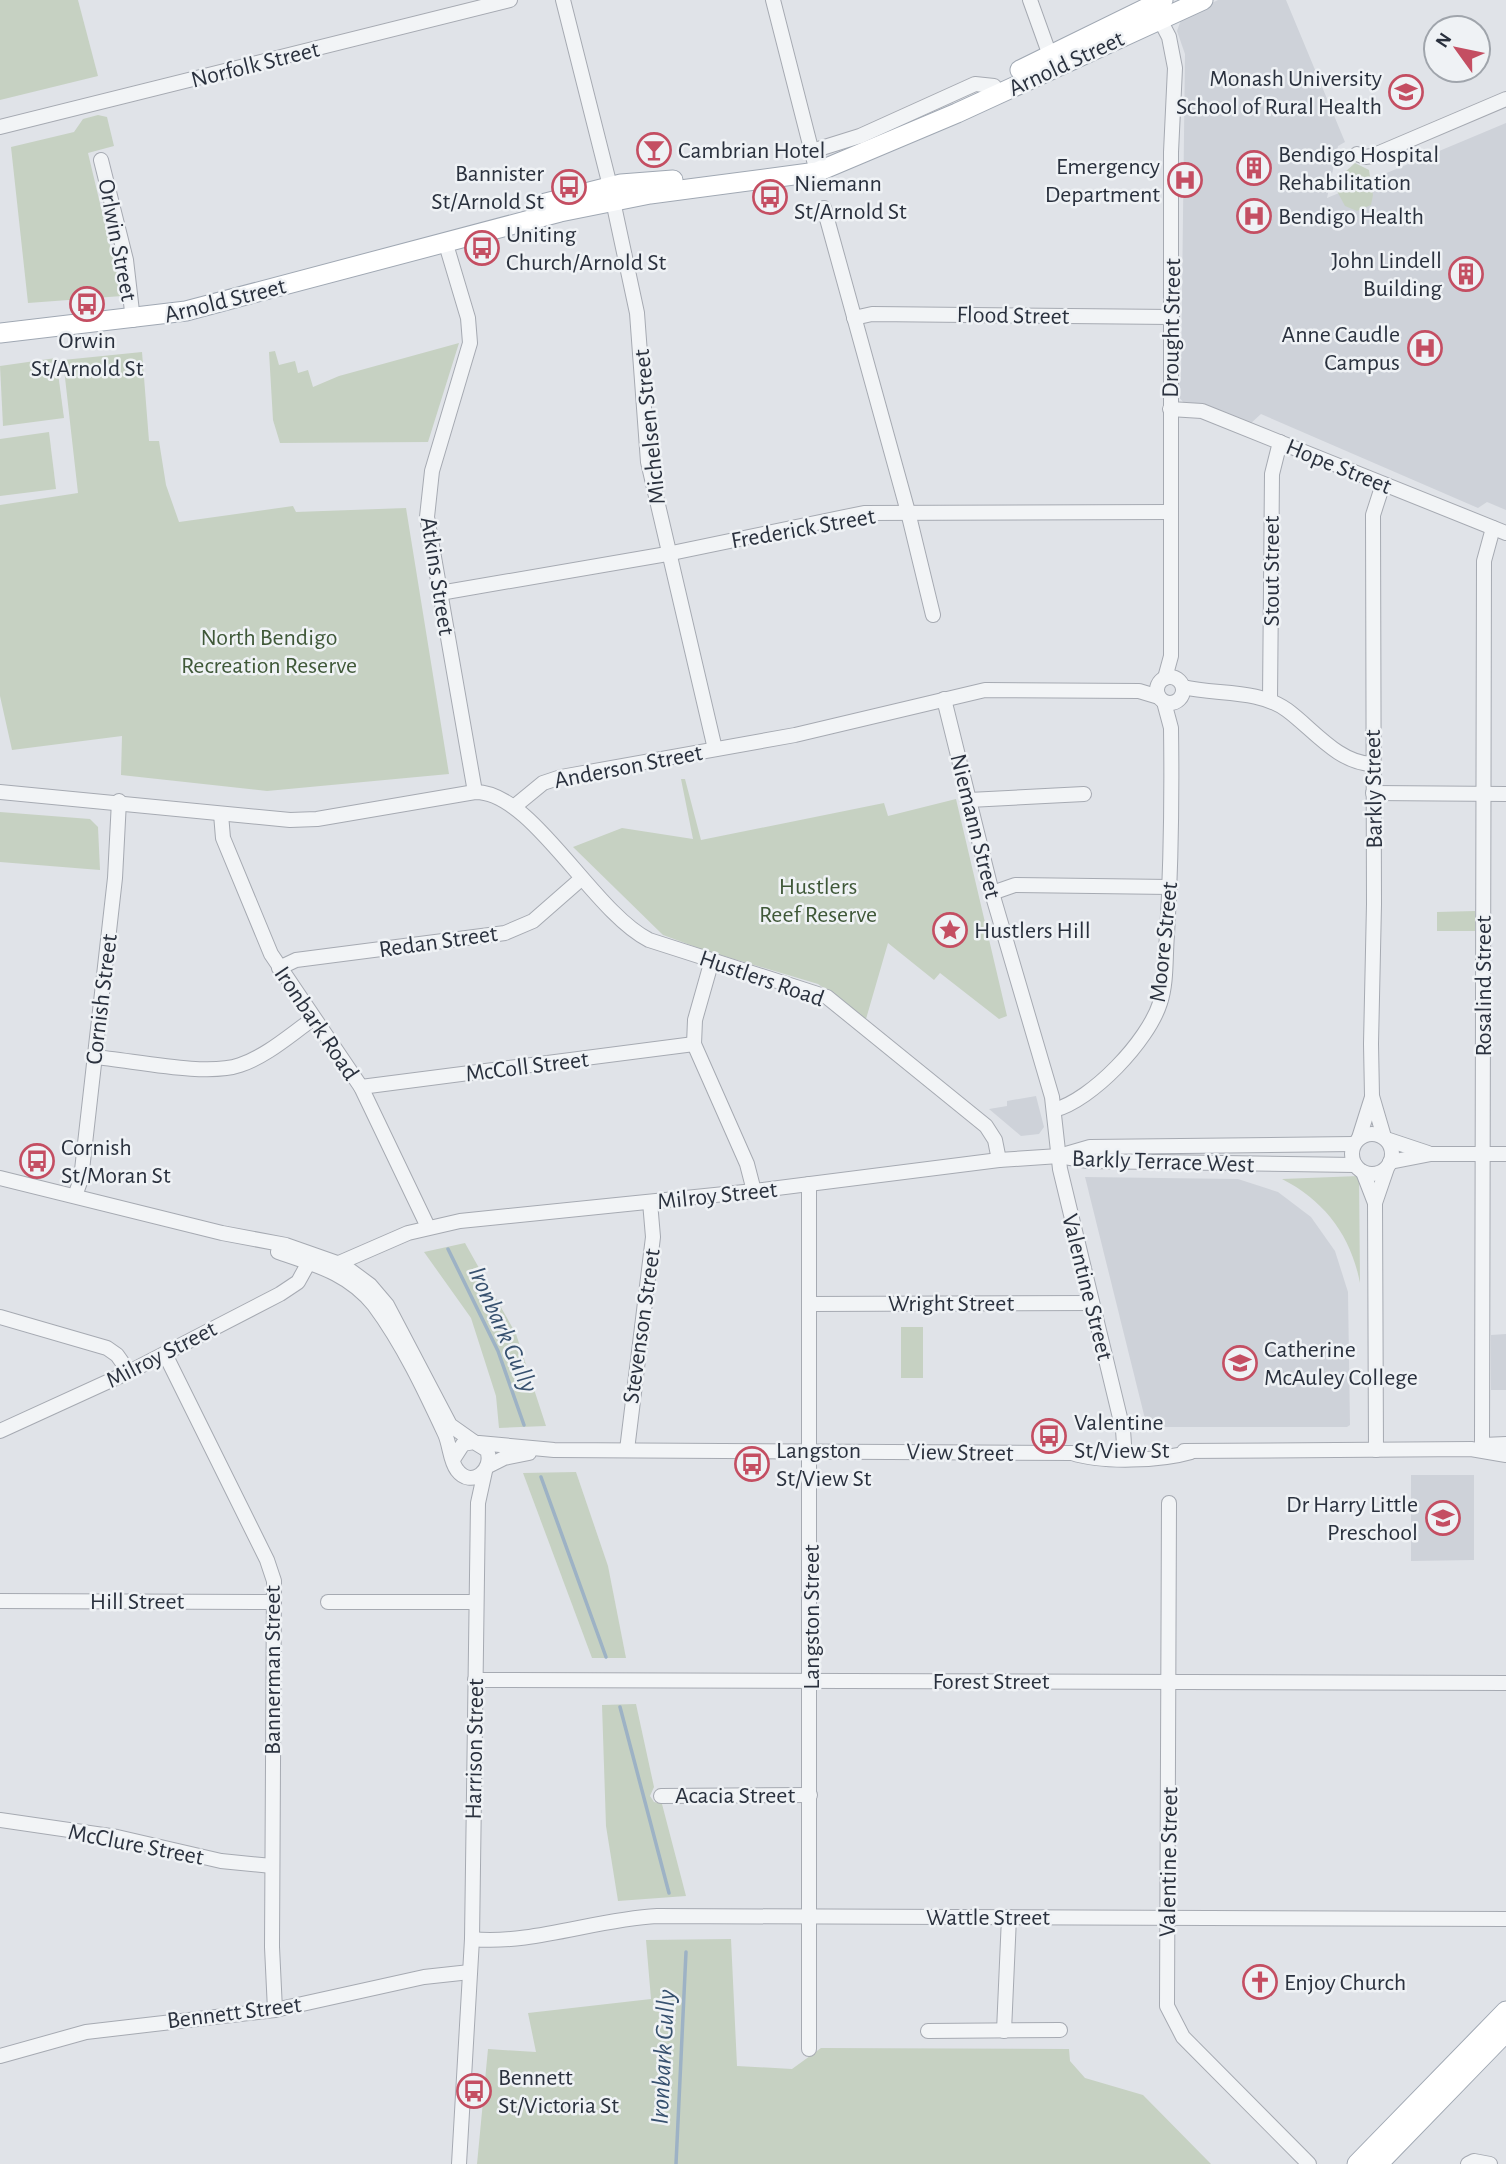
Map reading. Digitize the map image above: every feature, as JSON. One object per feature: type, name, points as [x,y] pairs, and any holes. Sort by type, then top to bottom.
[{"type":"main road","name":"Arnold Street","points":[[0,333],[133,320],[213,306],[611,193],[733,183],[817,172],[928,124],[1158,8],[1203,0]]},
{"type":"main road","name":"Arnold Street","points":[[928,124],[994,86],[1052,61]]},
{"type":"main road","points":[[1357,2164],[1506,2011]]},
{"type":"main road","points":[[1378,2164],[1506,2032]]},
{"type":"street","name":"Norfolk Street","points":[[0,127],[510,0]]},
{"type":"street","name":"Michelsen Street","points":[[563,0],[611,193],[636,313],[648,462],[667,554],[715,749]]},
{"type":"street","points":[[773,0],[817,172]]},
{"type":"street","points":[[1030,0],[1052,61]]},
{"type":"street","name":"Drought Street","points":[[1158,8],[1169,37],[1175,68],[1171,152],[1171,691]]},
{"type":"street","name":"Arnold Street","points":[[812,151],[860,136],[975,84],[994,86]]},
{"type":"street","points":[[1357,154],[1372,156],[1506,99]]},
{"type":"street","name":"Orlwin Street","points":[[101,160],[124,252],[133,320]]},
{"type":"street","points":[[824,208],[908,512],[933,615]]},
{"type":"street","name":"Atkins Street","points":[[445,241],[468,318],[470,343],[432,471],[428,498],[429,537],[475,792]]},
{"type":"street","name":"Flood Street","points":[[855,318],[872,314],[1172,317]]},
{"type":"street","name":"Hope Street","points":[[1170,409],[1202,411],[1500,531]]},
{"type":"street","name":"Stout Street","points":[[1270,700],[1272,474],[1280,442]]},
{"type":"street","name":"Barkly Street","points":[[1383,484],[1373,515],[1372,1096],[1385,1138]]},
{"type":"street","name":"Frederick Street","points":[[440,593],[667,554],[864,513],[1171,512]]},
{"type":"street","name":"Rosalind Street","points":[[1477,1447],[1483,1154],[1484,561],[1500,531]]},
{"type":"street","name":"Anderson Street","points":[[515,806],[534,789],[552,779],[813,731],[985,690],[1205,692],[1270,700]]},
{"type":"street","name":"Moore Street","points":[[1054,1110],[1069,1104],[1118,1066],[1145,1036],[1163,988],[1170,887],[1171,691]]},
{"type":"street","name":"Niemann Street","points":[[944,699],[992,893],[1054,1110],[1059,1157]]},
{"type":"street","points":[[1270,700],[1288,710],[1345,757],[1372,764]]},
{"type":"street","points":[[0,792],[119,801],[221,814],[317,819],[475,792],[496,795],[515,806]]},
{"type":"street","points":[[1373,793],[1506,794]]},
{"type":"street","points":[[970,800],[1084,794]]},
{"type":"street","name":"Cornish Street","points":[[75,1196],[81,1179],[115,878],[119,801]]},
{"type":"street","name":"Hustlers Road","points":[[515,806],[626,927],[649,940],[827,997],[986,1126],[996,1140],[999,1160]]},
{"type":"street","name":"Ironbark Road","points":[[221,814],[223,838],[279,968],[361,1087],[428,1227]]},
{"type":"street","name":"Redan Street","points":[[279,968],[296,960],[505,933],[533,921],[581,879]]},
{"type":"street","points":[[992,893],[1015,885],[1170,887]]},
{"type":"street","points":[[712,960],[695,1020],[694,1044],[747,1164],[754,1191]]},
{"type":"street","points":[[94,1057],[229,1068],[257,1057],[313,1019]]},
{"type":"street","name":"McColl Street","points":[[361,1087],[694,1044]]},
{"type":"street","name":"Barkly Street","points":[[1357,1141],[1372,1096]]},
{"type":"street","points":[[1375,1203],[1352,1154],[1357,1141],[1371,1134],[1431,1154]]},
{"type":"street","points":[[1376,1450],[1375,1203],[1392,1150],[1385,1138]]},
{"type":"street","name":"Barkly Terrace West","points":[[1059,1157],[1090,1147],[1357,1141]]},
{"type":"street","points":[[1359,1168],[1375,1174],[1388,1165],[1431,1154],[1506,1154]]},
{"type":"street","name":"Milroy Street","points":[[339,1263],[428,1227],[537,1211],[754,1191],[999,1160],[1059,1157]]},
{"type":"street","name":"Barkly Terrace West","points":[[1059,1157],[1088,1161],[1359,1168]]},
{"type":"street","name":"Valentine Street","points":[[1059,1157],[1123,1430],[1125,1453]]},
{"type":"street","points":[[4,1177],[222,1233],[286,1245],[339,1263],[354,1276],[394,1315],[450,1425],[487,1450],[487,1468],[476,1477],[465,1476],[456,1469],[446,1436],[385,1321],[354,1276],[222,1233]]},
{"type":"street","name":"Langston Street","points":[[808,2049],[811,1451],[809,1184]]},
{"type":"street","name":"Stevenson Street","points":[[627,1450],[653,1237],[650,1202]]},
{"type":"street","points":[[354,1276],[379,1246]]},
{"type":"street","name":"Milroy Street","points":[[0,1431],[165,1354],[290,1288],[303,1276],[309,1262]]},
{"type":"street","name":"Wright Street","points":[[810,1304],[1092,1303]]},
{"type":"street","points":[[0,1318],[107,1348],[117,1355],[128,1372]]},
{"type":"street","name":"Bannerman Street","points":[[165,1354],[270,1566],[274,1602],[272,1866],[275,2010]]},
{"type":"street","points":[[454,1458],[463,1444],[476,1443]]},
{"type":"street","name":"View Street","points":[[476,1443],[554,1450],[1072,1453],[1093,1458],[1125,1453],[1178,1456],[1191,1452],[1376,1450],[1506,1444]]},
{"type":"street","name":"View Street","points":[[1477,1447],[1506,1455]]},
{"type":"street","name":"View Street","points":[[487,1468],[504,1458],[554,1450]]},
{"type":"street","name":"Harrison Street","points":[[459,2164],[472,1939],[478,1503],[487,1468]]},
{"type":"street","name":"Harrison Street","points":[[465,1476],[471,1495],[470,1520],[476,1558]]},
{"type":"street","name":"Valentine Street","points":[[1169,1503],[1169,1918],[1166,1991],[1174,2023],[1191,2046],[1309,2164]]},
{"type":"street","name":"Hill Street","points":[[0,1601],[274,1602]]},
{"type":"street","points":[[328,1602],[476,1602]]},
{"type":"street","name":"Forest Street","points":[[475,1680],[1506,1683]]},
{"type":"street","name":"Acacia Street","points":[[661,1796],[810,1795]]},
{"type":"street","name":"McClure Street","points":[[0,1820],[117,1837],[233,1863],[272,1866]]},
{"type":"street","name":"Wattle Street","points":[[472,1939],[509,1939],[629,1917],[1506,1919]]},
{"type":"street","points":[[1004,2031],[1009,1917]]},
{"type":"street","name":"Bennett Street","points":[[0,2056],[86,2032],[275,2010],[424,1977],[470,1972]]},
{"type":"street","points":[[928,2031],[1059,2030]]},
{"type":"street","points":[[1468,2164],[1474,2161],[1490,2164]]},
{"type":"shaded area","points":[[1218,0],[1286,0],[1345,142],[1338,146],[1327,198],[1506,123],[1506,510],[1487,502],[1478,508],[1261,414],[1250,424],[1199,404],[1183,402],[1178,396],[1177,382],[1181,378],[1185,54],[1177,31],[1182,17]]},
{"type":"shaded area","points":[[1036,1096],[1044,1127],[1039,1134],[1021,1136],[989,1109],[1007,1106],[1007,1101]]},
{"type":"shaded area","name":"Catherine McAuley College","points":[[1085,1177],[1238,1179],[1278,1192],[1311,1217],[1335,1251],[1348,1292],[1350,1425],[1147,1427]]},
{"type":"shaded area","points":[[1506,1334],[1506,1390],[1491,1390],[1491,1335]]},
{"type":"shaded area","name":"Dr Harry Little Preschool","points":[[1411,1475],[1474,1475],[1474,1560],[1411,1561]]},
{"type":"green space","points":[[0,0],[78,0],[98,76],[0,100]]},
{"type":"green space","points":[[98,115],[107,117],[114,146],[88,153],[122,296],[28,303],[11,147],[74,132],[83,119]]},
{"type":"green space","points":[[1355,163],[1369,170],[1373,195],[1371,205],[1357,211],[1345,206],[1337,191],[1344,173]]},
{"type":"green space","points":[[459,343],[428,442],[280,443],[273,420],[269,352],[275,351],[279,365],[295,361],[298,373],[308,370],[313,387],[339,376]]},
{"type":"green space","name":"North Bendigo Recreation Reserve","points":[[142,352],[149,441],[159,441],[166,485],[179,522],[293,506],[296,512],[406,508],[449,774],[267,791],[121,775],[122,736],[12,750],[0,696],[0,505],[78,493],[63,360]]},
{"type":"green space","points":[[56,358],[64,418],[3,426],[0,366]]},
{"type":"green space","points":[[49,432],[56,489],[0,496],[0,439]]},
{"type":"green space","name":"Hustlers Reef Reserve","points":[[681,779],[685,779],[701,840],[884,803],[888,816],[956,799],[1007,1016],[999,1019],[940,973],[934,980],[888,943],[866,1019],[818,984],[663,935],[573,847],[622,828],[693,839]]},
{"type":"green space","points":[[0,812],[90,819],[98,827],[100,870],[0,862]]},
{"type":"green space","points":[[1475,911],[1475,931],[1437,931],[1437,912]]},
{"type":"green space","points":[[1359,1176],[1360,1283],[1350,1250],[1334,1222],[1311,1198],[1282,1179]]},
{"type":"green space","points":[[465,1243],[516,1334],[546,1426],[499,1428],[496,1396],[471,1318],[424,1252]]},
{"type":"green space","points":[[901,1327],[923,1327],[923,1378],[901,1378]]},
{"type":"green space","points":[[576,1472],[608,1566],[626,1658],[592,1658],[523,1473]]},
{"type":"green space","points":[[636,1704],[654,1787],[650,1796],[654,1802],[662,1804],[686,1896],[618,1901],[606,1826],[602,1705]]},
{"type":"green space","points":[[731,1939],[737,2066],[792,2069],[821,2048],[1069,2049],[1070,2061],[1085,2078],[1143,2095],[1211,2164],[477,2164],[488,2049],[536,2052],[528,2013],[651,1999],[646,1940]]},
{"type":"waterway","name":"Ironbark Gully","points":[[448,1249],[498,1351],[524,1425]]},
{"type":"waterway","name":"Ironbark Gully","points":[[541,1477],[606,1657]]},
{"type":"waterway","name":"Ironbark Gully","points":[[620,1707],[669,1893]]},
{"type":"waterway","name":"Ironbark Gully","points":[[676,2164],[686,1952]]},
{"type":"place","name":"Monash University School of Rural Health","points":[[1406,92]]},
{"type":"place","name":"Cambrian Hotel","points":[[654,150]]},
{"type":"place","name":"Bendigo Hospital Rehabilitation","points":[[1254,168]]},
{"type":"place","name":"Emergency Department","points":[[1185,180]]},
{"type":"place","name":"Bannister St/Arnold St","points":[[569,187]]},
{"type":"place","name":"Niemann St/Arnold St","points":[[770,197]]},
{"type":"place","name":"Bendigo Health","points":[[1254,216]]},
{"type":"place","name":"Uniting Church/Arnold St","points":[[482,248]]},
{"type":"place","name":"John Lindell Building","points":[[1466,274]]},
{"type":"place","name":"Orwin St/Arnold St","points":[[87,304]]},
{"type":"place","name":"Anne Caudle Campus","points":[[1425,348]]},
{"type":"place","name":"Hustlers Hill","points":[[950,930]]},
{"type":"place","name":"Cornish St/Moran St","points":[[37,1161]]},
{"type":"place","name":"Catherine McAuley College","points":[[1240,1363]]},
{"type":"place","name":"Valentine St/View St","points":[[1049,1436]]},
{"type":"place","name":"Langston St/View St","points":[[752,1464]]},
{"type":"place","name":"Dr Harry Little Preschool","points":[[1443,1518]]},
{"type":"place","name":"Enjoy Church","points":[[1260,1982]]},
{"type":"place","name":"Bennett St/Victoria St","points":[[474,2091]]}]
